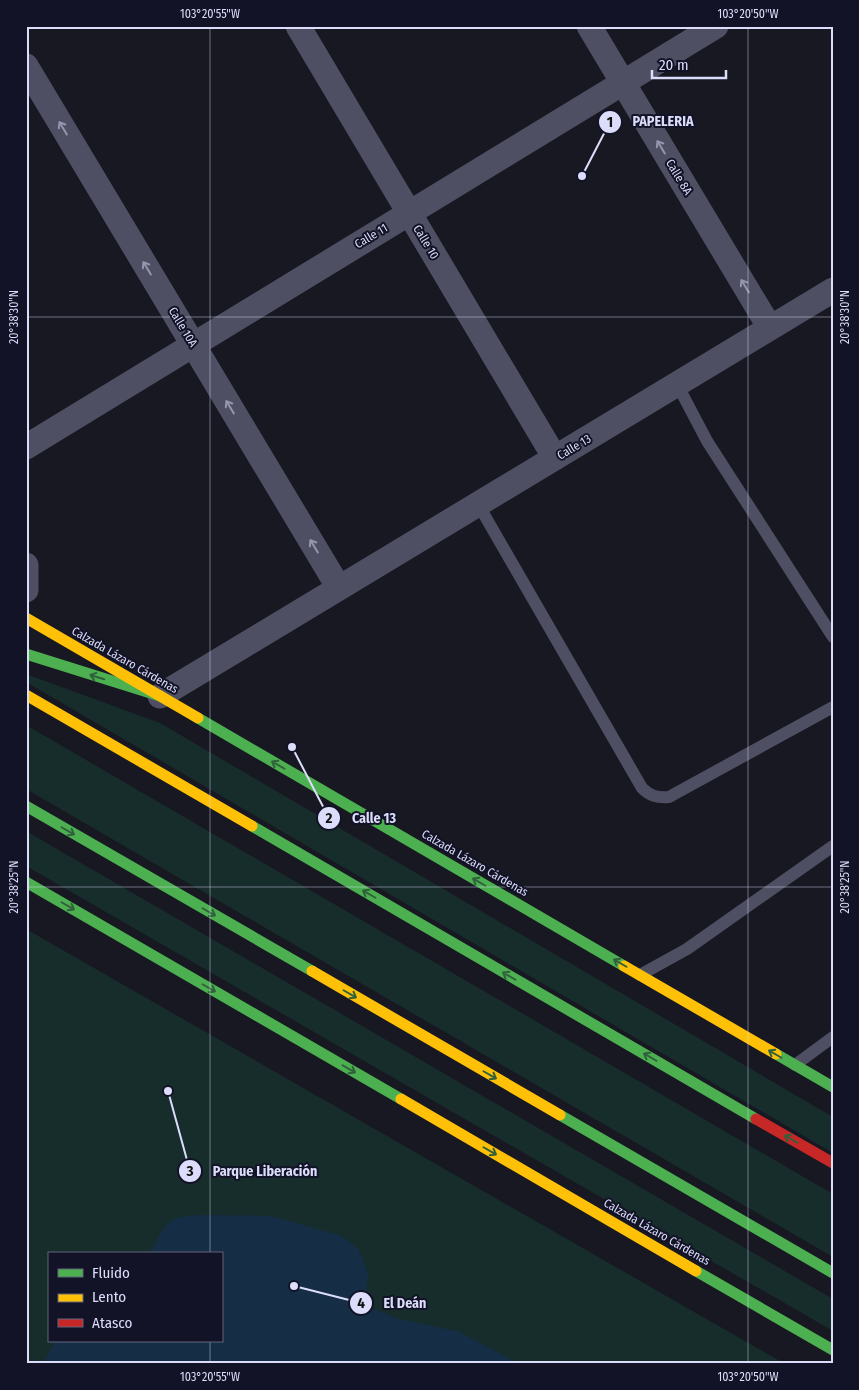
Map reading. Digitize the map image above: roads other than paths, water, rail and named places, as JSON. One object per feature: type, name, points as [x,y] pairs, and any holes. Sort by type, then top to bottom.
[{"type":"main road","name":"Calzada Lázaro Cárdenas","points":[[26,618],[833,1087]]},
{"type":"main road","points":[[26,654],[160,696]]},
{"type":"main road","points":[[26,695],[833,1163]]},
{"type":"main road","points":[[26,806],[833,1273]]},
{"type":"main road","name":"Calzada Lázaro Cárdenas","points":[[26,882],[833,1350]]},
{"type":"street","name":"Calle 10","points":[[298,26],[555,458]]},
{"type":"street","name":"Calle 8A","points":[[590,26],[770,328]]},
{"type":"street","name":"Calle 11","points":[[26,447],[716,26]]},
{"type":"street","name":"Calle 10A","points":[[26,66],[339,588]]},
{"type":"street","name":"Calle 13","points":[[160,696],[833,290]]},
{"type":"street","points":[[26,565],[26,590]]},
{"type":"lane","points":[[677,384],[707,441],[833,638]]},
{"type":"lane","points":[[478,504],[642,788],[654,797],[669,797],[833,707]]},
{"type":"lane","points":[[640,975],[687,949],[833,846]]},
{"type":"lane","points":[[795,1065],[833,1037]]},
{"type":"water","points":[[189,1216],[271,1216],[339,1235],[358,1248],[368,1274],[366,1299],[372,1308],[396,1318],[460,1332],[519,1364],[43,1364],[54,1342],[222,1342],[222,1252],[150,1252],[163,1229],[168,1224],[173,1220]]},
{"type":"place","name":"PAPELERIA","points":[[582,176]]},
{"type":"place","name":"Calle 13","points":[[292,747]]},
{"type":"place","name":"Parque Liberación","points":[[168,1091]]},
{"type":"place","name":"El Deán","points":[[294,1286]]}]
